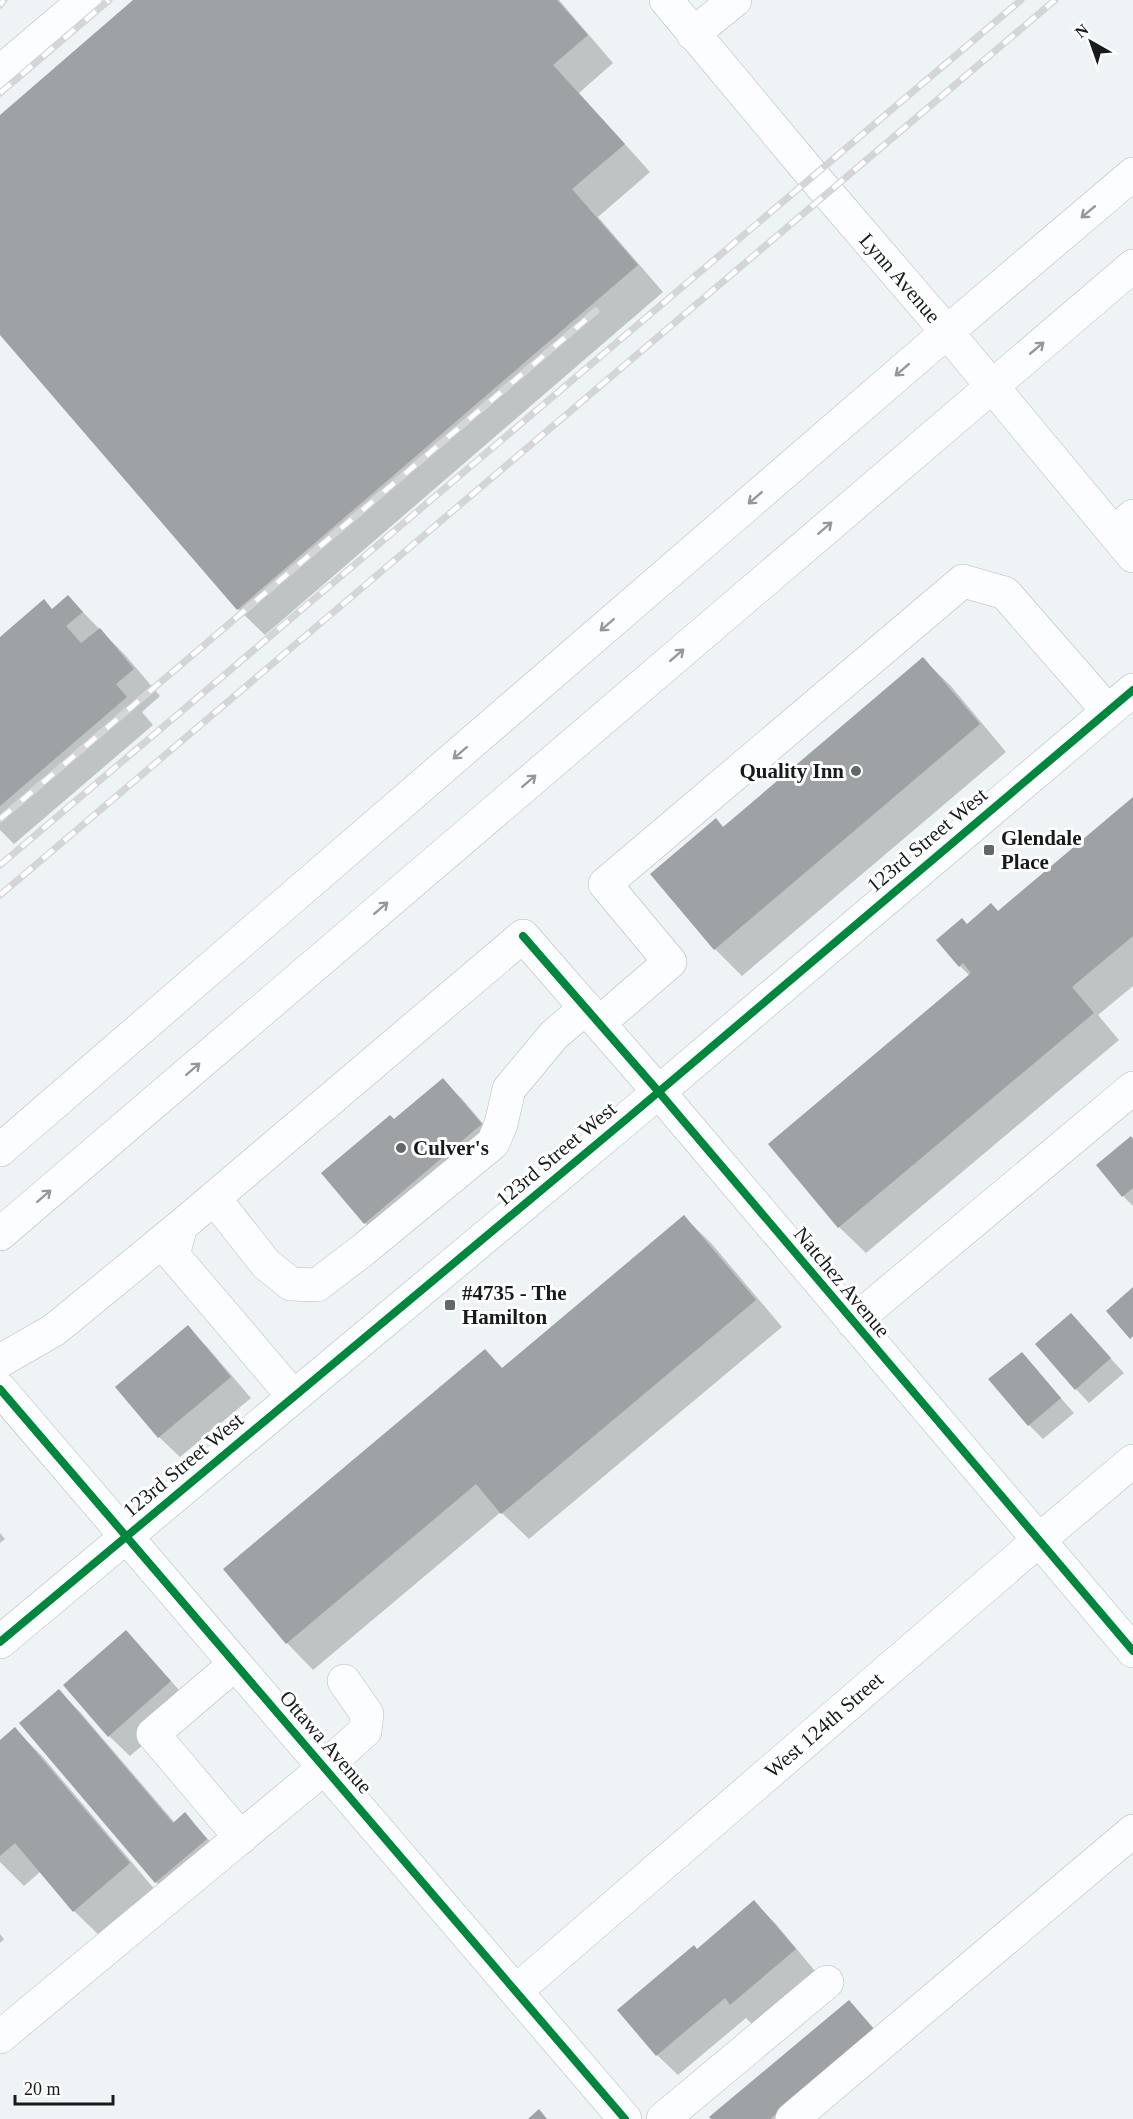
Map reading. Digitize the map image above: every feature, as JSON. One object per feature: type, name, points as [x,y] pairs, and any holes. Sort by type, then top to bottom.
[{"type":"main road","points":[[0,72],[85,0]]},
{"type":"main road","name":"Lynn Avenue","points":[[666,0],[992,385],[1127,535]]},
{"type":"main road","points":[[693,34],[735,0]]},
{"type":"main road","points":[[0,1150],[1133,174]]},
{"type":"main road","points":[[0,1234],[1133,266]]},
{"type":"main road","points":[[0,1361],[54,1330],[214,1198],[266,1264],[291,1284],[317,1285],[363,1250],[493,1143],[501,1124],[509,1089],[554,1035],[592,1016],[670,962],[606,884],[963,581],[1005,593],[1108,711]]},
{"type":"main road","name":"123rd Street West","points":[[0,1642],[1133,690]]},
{"type":"main road","name":"Natchez Avenue","points":[[214,1198],[523,936],[658,1091],[1133,1651]]},
{"type":"main road","points":[[853,1322],[1133,1088]]},
{"type":"main road","points":[[181,1226],[173,1256],[292,1396]]},
{"type":"main road","name":"Ottawa Avenue","points":[[0,1389],[625,2119]]},
{"type":"main road","name":"West 124th Street","points":[[516,1991],[1133,1461]]},
{"type":"main road","points":[[235,1664],[153,1734],[241,1838]]},
{"type":"main road","points":[[0,2037],[241,1838],[365,1731],[367,1714],[344,1681]]},
{"type":"main road","points":[[792,2119],[1133,1831]]},
{"type":"main road","points":[[663,2119],[827,1982]]},
{"type":"building","points":[[133,0],[557,0],[588,35],[553,65],[625,144],[572,189],[638,265],[237,610],[0,335],[0,115]]},
{"type":"building","points":[[68,595],[83,612],[66,626],[81,643],[100,628],[134,669],[116,684],[127,697],[0,806],[0,637],[44,599],[52,609]]},
{"type":"building","name":"Quality Inn","points":[[923,657],[980,724],[714,950],[650,874],[716,818],[723,827]]},
{"type":"building","points":[[1133,797],[1133,936],[1072,987],[1094,1013],[838,1228],[768,1144],[971,973],[963,963],[959,967],[936,940],[962,918],[967,924],[991,903],[998,911]]},
{"type":"building","name":"Culver's","points":[[443,1078],[482,1124],[364,1224],[321,1173],[390,1115],[394,1119]]},
{"type":"building","points":[[1131,1136],[1133,1139],[1133,1188],[1122,1197],[1096,1165]]},
{"type":"building","points":[[684,1215],[756,1300],[501,1514],[476,1484],[286,1644],[223,1569],[485,1349],[502,1368]]},
{"type":"building","points":[[1133,1287],[1133,1336],[1130,1339],[1106,1311]]},
{"type":"building","points":[[1071,1313],[1111,1358],[1075,1390],[1035,1344]]},
{"type":"building","points":[[188,1325],[231,1377],[158,1438],[115,1387]]},
{"type":"building","points":[[1022,1352],[1061,1398],[1028,1426],[988,1379]]},
{"type":"building","points":[[126,1630],[171,1681],[108,1737],[63,1685]]},
{"type":"building","points":[[59,1689],[173,1823],[185,1812],[207,1839],[155,1883],[19,1723]]},
{"type":"building","points":[[15,1727],[130,1863],[73,1912],[15,1843],[0,1856],[0,1740]]},
{"type":"building","points":[[754,1900],[796,1949],[730,2005],[725,1998],[656,2056],[617,2010],[694,1945],[697,1949]]},
{"type":"building","points":[[849,2000],[875,2030],[770,2119],[711,2119],[709,2117]]},
{"type":"building","points":[[539,2109],[547,2119],[528,2119]]},
{"type":"railway","points":[[0,5],[4,0]]},
{"type":"railway","points":[[0,93],[109,0]]},
{"type":"railway","points":[[0,865],[1021,0]]},
{"type":"railway","points":[[0,895],[1055,0]]},
{"type":"railway","points":[[0,819],[596,311]]},
{"type":"cycle path","points":[[0,1642],[629,1117],[1133,690]]},
{"type":"cycle path","points":[[523,936],[658,1091],[1133,1651]]},
{"type":"cycle path","points":[[0,1389],[625,2119]]},
{"type":"place","name":"Quality Inn","points":[[856,771]]},
{"type":"place","name":"Glendale Place","points":[[989,850]]},
{"type":"place","name":"Culver's","points":[[401,1148]]},
{"type":"place","name":"#4735 - The Hamilton","points":[[450,1305]]}]
